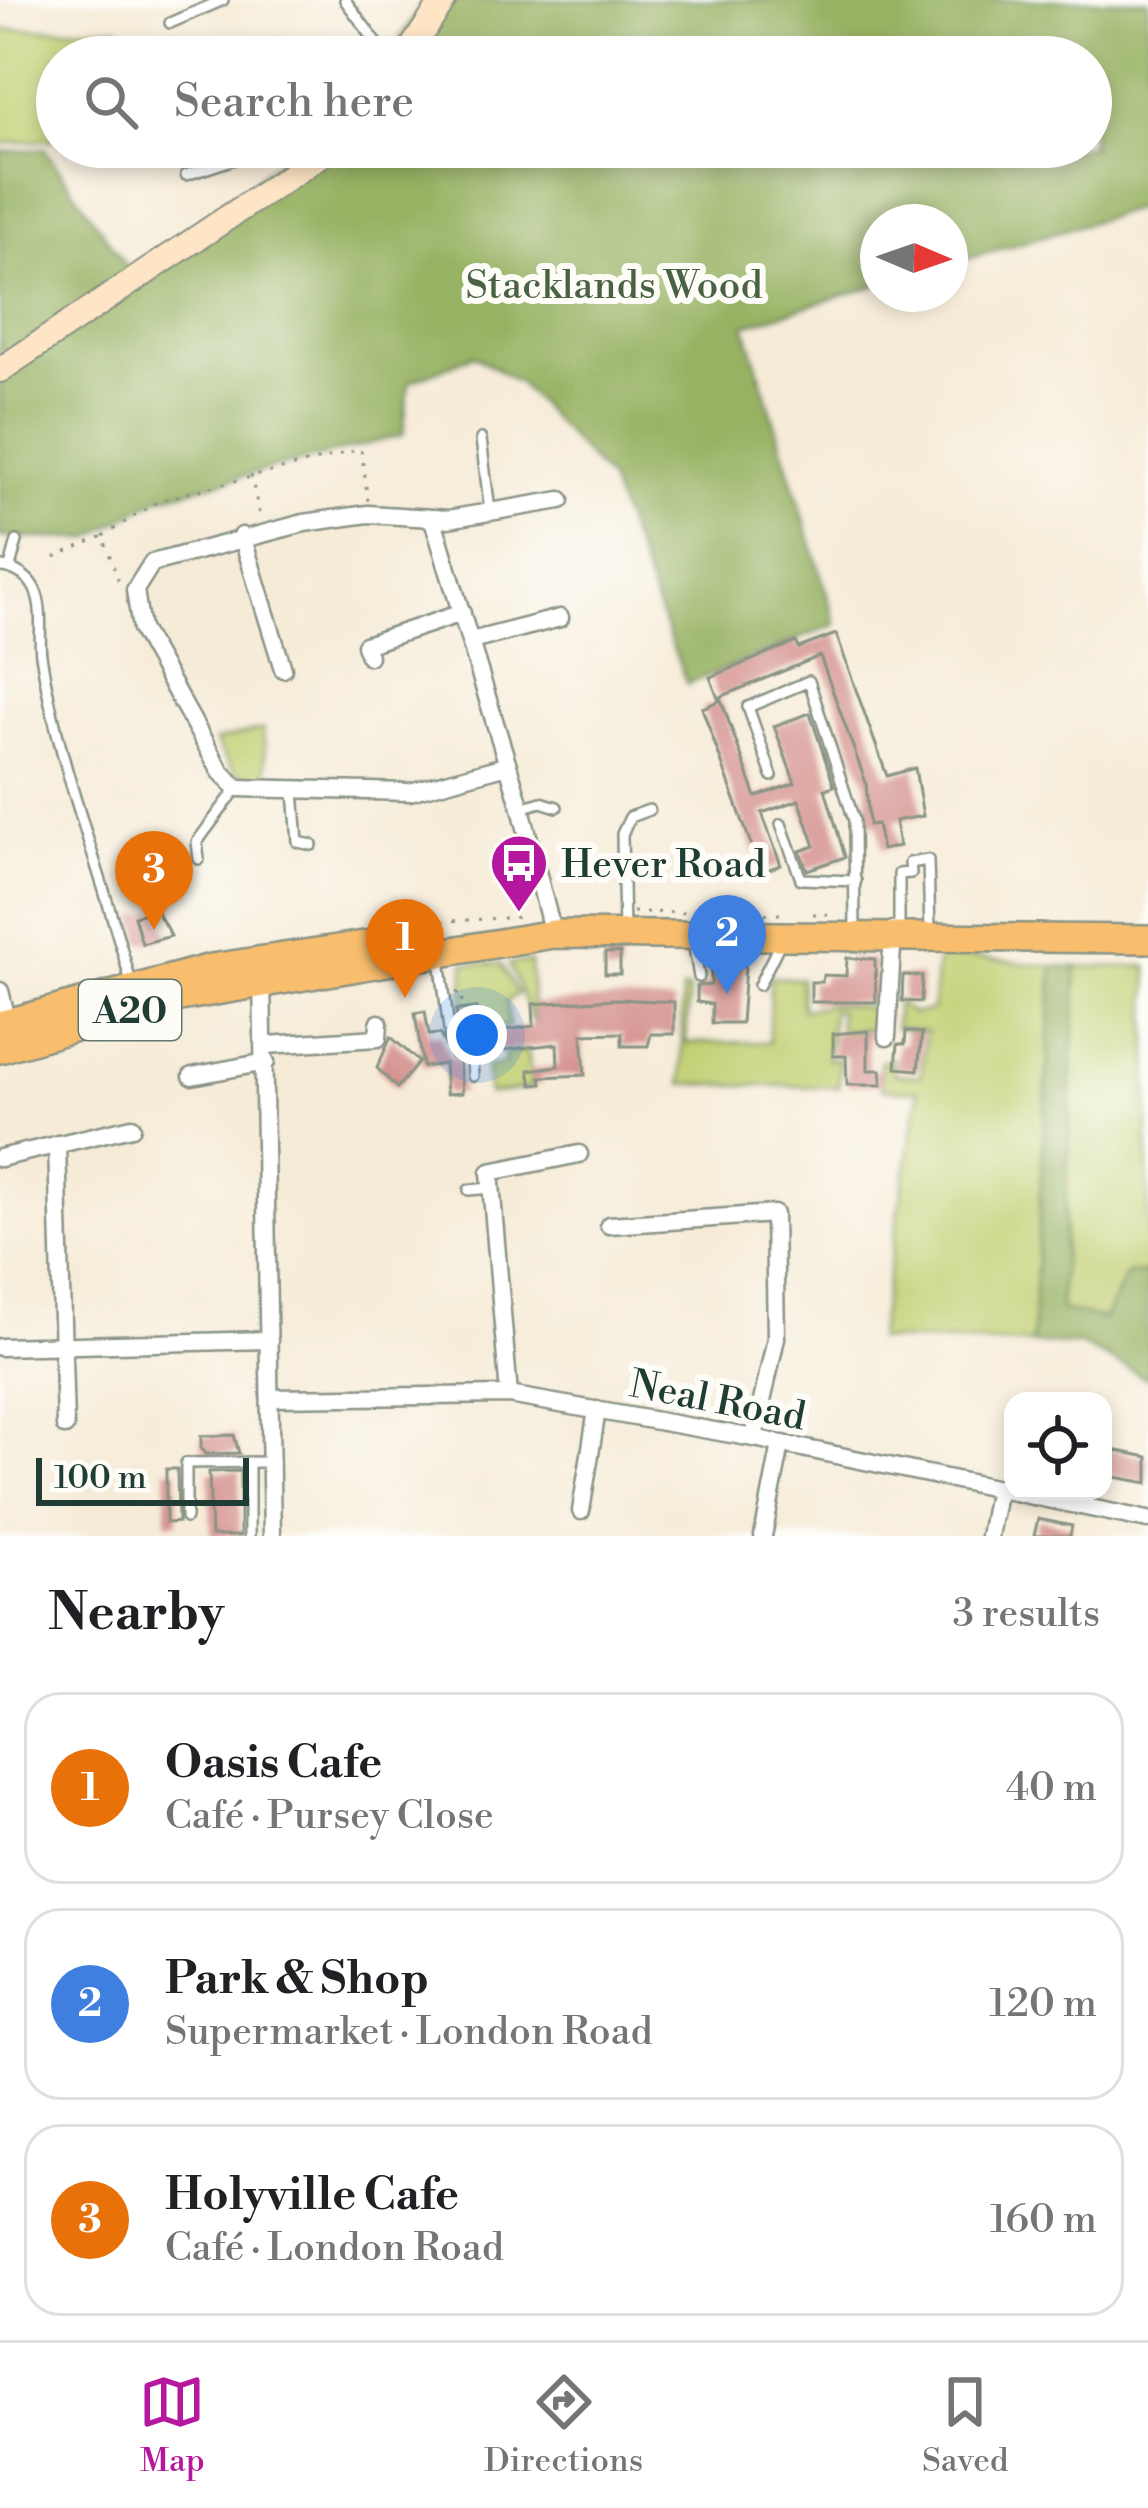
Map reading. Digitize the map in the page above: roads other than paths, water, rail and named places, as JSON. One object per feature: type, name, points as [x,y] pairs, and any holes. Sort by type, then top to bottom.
[{"type":"main road","name":"A20","points":[[5,1035],[135,997],[261,970],[624,922],[689,933],[793,920],[896,933],[1148,929]]},
{"type":"main road","name":"A20","points":[[930,933],[1148,939]]},
{"type":"street","points":[[420,36],[444,0]]},
{"type":"street","points":[[0,370],[302,168]]},
{"type":"street","points":[[508,765],[410,792],[237,788],[221,772],[141,629],[133,604],[138,578],[152,563],[263,531],[368,514],[433,520],[552,501],[546,524]]},
{"type":"street","points":[[433,520],[521,808],[553,934]]},
{"type":"street","points":[[242,536],[283,669]]},
{"type":"street","points":[[471,641],[551,620],[538,601]]},
{"type":"street","points":[[369,656],[365,645],[462,614]]},
{"type":"street","points":[[258,656],[277,649]]},
{"type":"street","points":[[887,1036],[896,933]]},
{"type":"street","points":[[261,970],[272,1536]]},
{"type":"street","points":[[0,992],[5,1035]]},
{"type":"street","points":[[192,1076],[266,1054],[378,1037]]},
{"type":"street","points":[[0,1158],[132,1127]]},
{"type":"street","points":[[57,1144],[64,1426]]},
{"type":"street","points":[[509,1395],[490,1172],[579,1154]]},
{"type":"street","points":[[609,1225],[774,1214],[776,1338],[754,1438]]},
{"type":"street","points":[[0,1347],[269,1340]]},
{"type":"street","name":"Neal Road","points":[[270,1398],[509,1395],[754,1438],[1148,1520]]},
{"type":"street","points":[[581,1511],[597,1410]]},
{"type":"street","points":[[763,1536],[781,1444]]},
{"type":"street","points":[[989,1536],[998,1488]]},
{"type":"lane","points":[[170,22],[223,0]]},
{"type":"lane","points":[[345,0],[372,36]]},
{"type":"lane","points":[[186,175],[208,168]]},
{"type":"lane","points":[[481,439],[490,512]]},
{"type":"lane","points":[[17,542],[5,567],[32,584],[41,618],[40,651],[60,736],[135,997]]},
{"type":"lane","points":[[772,776],[748,707],[809,681],[849,798],[856,881],[846,924]]},
{"type":"lane","points":[[199,859],[197,842],[237,788]]},
{"type":"lane","points":[[295,790],[298,842],[312,845]]},
{"type":"lane","points":[[521,808],[541,802],[557,807]]},
{"type":"lane","points":[[624,922],[622,834],[630,817],[649,809]]},
{"type":"lane","points":[[781,824],[800,880],[856,881]]},
{"type":"lane","points":[[896,933],[899,874],[911,873],[910,863],[928,860],[930,933]]},
{"type":"lane","points":[[759,985],[793,920]]},
{"type":"lane","points":[[689,933],[699,977]]},
{"type":"lane","points":[[422,951],[449,1038],[472,1060],[473,1076]]},
{"type":"lane","points":[[469,1190],[491,1187]]},
{"type":"lane","points":[[249,1462],[249,1536]]},
{"type":"lane","points":[[186,1518],[186,1463],[272,1462]]},
{"type":"place","name":"Hever Road","points":[[519,914]]},
{"type":"place","name":"Holyville Cafe","points":[[154,930]]},
{"type":"place","name":"Park & Shop","points":[[727,994]]},
{"type":"place","name":"Oasis Cafe","points":[[405,998]]},
{"type":"park label","name":"Stacklands Wood","points":[[614,284]]}]
